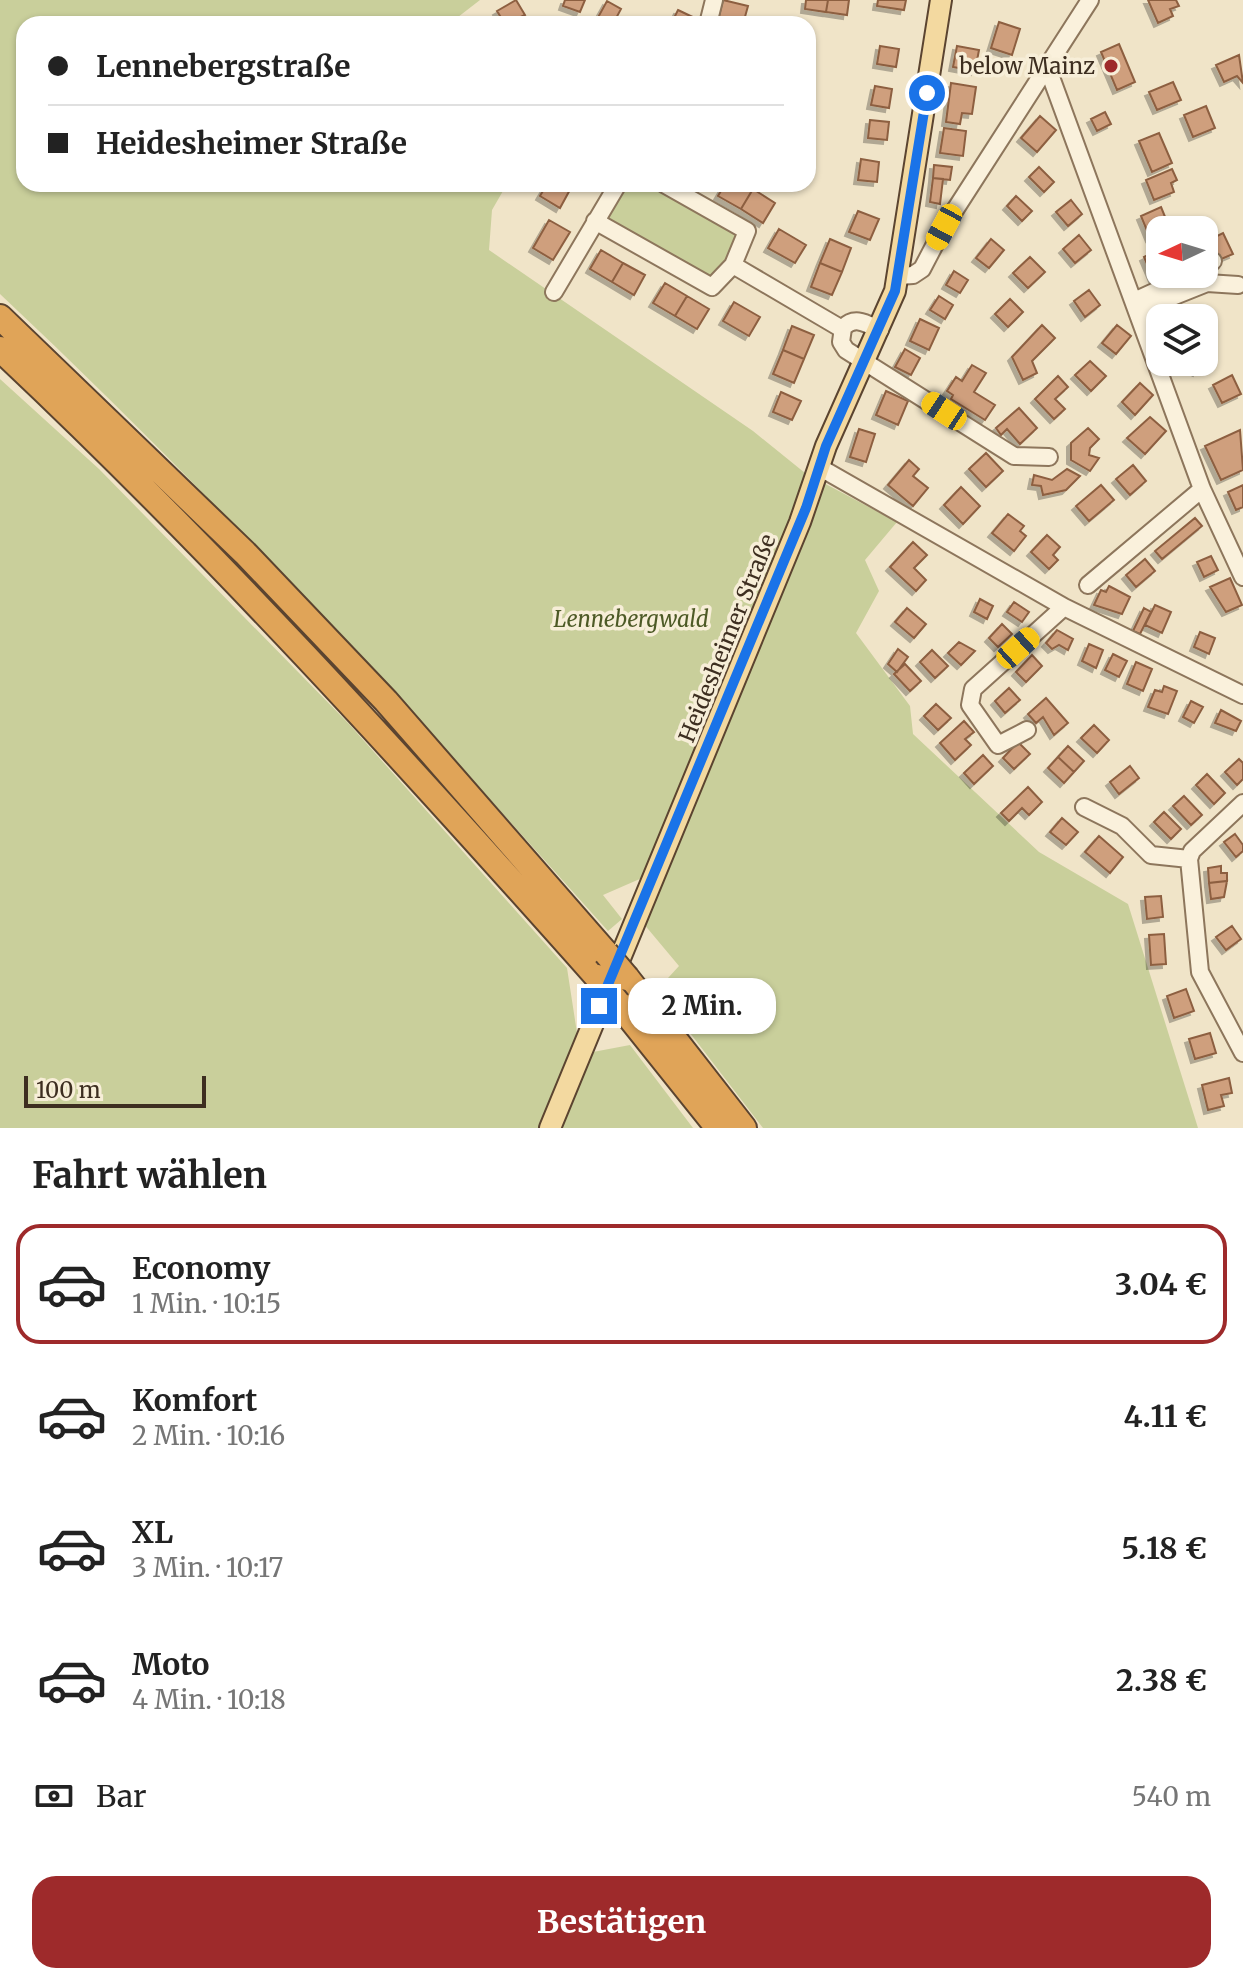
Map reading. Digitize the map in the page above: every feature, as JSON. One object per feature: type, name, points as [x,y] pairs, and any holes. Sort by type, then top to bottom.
[{"type":"highway","points":[[0,317],[299,610],[386,701],[627,978],[744,1128]]},
{"type":"highway","points":[[0,349],[87,431],[368,719],[597,977],[718,1128]]},
{"type":"main road","name":"Heidesheimer Straße","points":[[550,1128],[806,508],[819,467],[880,330],[899,276],[941,0]]},
{"type":"street","points":[[899,276],[913,275],[922,269],[944,227],[1090,0]]},
{"type":"street","points":[[1048,69],[1202,489],[1243,577]]},
{"type":"street","points":[[554,292],[613,192]]},
{"type":"street","points":[[595,221],[712,287],[733,265],[747,231],[678,192]]},
{"type":"street","points":[[733,265],[842,329]]},
{"type":"street","points":[[1135,306],[1207,283],[1238,285]]},
{"type":"street","points":[[1135,306],[1168,288]]},
{"type":"street","points":[[842,329],[856,320],[880,330]]},
{"type":"street","points":[[842,329],[843,346],[1014,456],[1049,457]]},
{"type":"street","points":[[819,467],[1064,607],[1243,695]]},
{"type":"street","points":[[1088,585],[1202,489]]},
{"type":"street","points":[[1027,730],[998,745],[970,705],[973,689],[1064,607]]},
{"type":"street","points":[[1243,803],[1192,851],[1189,859],[1200,972],[1243,1053]]},
{"type":"street","points":[[1084,807],[1122,826],[1151,855],[1189,859]]},
{"type":"green space","name":"Lennebergwald","points":[[0,0],[480,0],[459,16],[16,16],[16,192],[502,192],[492,210],[489,250],[753,431],[805,473],[897,522],[865,560],[879,591],[856,633],[910,706],[913,734],[1039,852],[1128,904],[1198,1128],[763,1128],[657,990],[679,966],[643,923],[661,882],[642,878],[603,895],[622,919],[608,931],[311,605],[158,447],[0,294]]},
{"type":"green space","points":[[621,192],[664,192],[734,233],[736,242],[712,280],[607,222],[606,218]]},
{"type":"green space","points":[[0,379],[99,469],[349,724],[567,968],[577,1033],[593,1052],[630,1045],[693,1128],[0,1128]]},
{"type":"building","points":[[516,0],[525,15],[500,16],[497,11]]},
{"type":"building","points":[[565,0],[585,0],[580,12],[563,6]]},
{"type":"building","points":[[723,0],[748,6],[745,16],[719,16]]},
{"type":"building","points":[[806,0],[828,0],[826,12],[805,9]]},
{"type":"building","points":[[828,0],[849,0],[847,15],[826,12]]},
{"type":"building","points":[[878,0],[906,0],[904,10],[877,6]]},
{"type":"building","points":[[1148,0],[1176,0],[1179,6],[1170,9],[1173,16],[1158,23]]},
{"type":"building","points":[[607,1],[621,9],[617,16],[599,16]]},
{"type":"building","points":[[678,10],[691,16],[675,16]]},
{"type":"building","points":[[999,22],[1020,29],[1012,55],[991,48]]},
{"type":"building","points":[[1119,44],[1135,82],[1117,90],[1101,52]]},
{"type":"building","points":[[880,46],[899,49],[896,67],[877,64]]},
{"type":"building","points":[[957,46],[979,50],[975,71],[953,67]]},
{"type":"building","points":[[1239,55],[1243,83],[1237,76],[1224,82],[1216,65]]},
{"type":"building","points":[[1173,82],[1181,100],[1157,110],[1149,92]]},
{"type":"building","points":[[951,83],[976,87],[972,114],[962,113],[960,124],[946,122]]},
{"type":"building","points":[[875,86],[892,89],[889,108],[871,105]]},
{"type":"building","points":[[1206,106],[1215,128],[1193,137],[1184,115]]},
{"type":"building","points":[[1105,112],[1111,124],[1097,131],[1091,119]]},
{"type":"building","points":[[1040,116],[1056,130],[1037,152],[1021,138]]},
{"type":"building","points":[[870,120],[889,122],[887,140],[868,138]]},
{"type":"building","points":[[944,128],[966,131],[963,156],[940,153]]},
{"type":"building","points":[[1159,133],[1172,163],[1152,172],[1139,141]]},
{"type":"building","points":[[861,159],[879,162],[877,182],[858,180]]},
{"type":"building","points":[[934,165],[952,167],[950,180],[933,178]]},
{"type":"building","points":[[1039,167],[1054,182],[1044,192],[1029,177]]},
{"type":"building","points":[[1172,169],[1177,180],[1171,183],[1174,192],[1154,200],[1146,180]]},
{"type":"building","points":[[933,178],[943,179],[940,204],[930,202]]},
{"type":"building","points":[[542,192],[569,192],[560,208],[540,196]]},
{"type":"building","points":[[720,192],[751,192],[741,209],[718,196]]},
{"type":"building","points":[[751,192],[758,192],[775,203],[763,223],[741,209]]},
{"type":"building","points":[[1016,196],[1032,211],[1022,221],[1007,206]]},
{"type":"building","points":[[1071,200],[1082,214],[1068,226],[1056,212]]},
{"type":"building","points":[[1161,207],[1165,216],[1146,216],[1146,228],[1141,216]]},
{"type":"building","points":[[858,211],[879,219],[870,240],[849,232]]},
{"type":"building","points":[[549,220],[570,232],[553,260],[533,248]]},
{"type":"building","points":[[779,229],[806,245],[795,263],[768,248]]},
{"type":"building","points":[[1223,233],[1233,254],[1219,260],[1218,258],[1218,236]]},
{"type":"building","points":[[1079,235],[1091,250],[1075,263],[1063,249]]},
{"type":"building","points":[[830,239],[851,248],[842,272],[820,263]]},
{"type":"building","points":[[991,239],[1004,250],[989,268],[976,258]]},
{"type":"building","points":[[601,250],[623,263],[612,282],[590,269]]},
{"type":"building","points":[[1030,257],[1045,272],[1028,288],[1013,273]]},
{"type":"building","points":[[623,263],[645,275],[634,295],[612,282]]},
{"type":"building","points":[[820,263],[842,272],[832,295],[811,287]]},
{"type":"building","points":[[954,271],[968,280],[960,293],[946,285]]},
{"type":"building","points":[[665,283],[687,296],[675,316],[653,303]]},
{"type":"building","points":[[1089,290],[1100,305],[1085,317],[1074,301]]},
{"type":"building","points":[[687,296],[709,309],[697,329],[675,316]]},
{"type":"building","points":[[939,296],[953,305],[945,319],[930,310]]},
{"type":"building","points":[[1010,299],[1023,312],[1008,327],[995,314]]},
{"type":"building","points":[[734,302],[760,317],[749,336],[723,321]]},
{"type":"building","points":[[920,319],[939,328],[929,350],[910,341]]},
{"type":"building","points":[[1042,325],[1055,338],[1032,361],[1037,373],[1023,380],[1012,357]]},
{"type":"building","points":[[1117,325],[1131,336],[1116,354],[1102,343]]},
{"type":"building","points":[[792,326],[814,335],[804,359],[783,350]]},
{"type":"building","points":[[905,349],[920,358],[911,375],[895,367]]},
{"type":"building","points":[[783,350],[804,359],[794,383],[773,374]]},
{"type":"building","points":[[1090,361],[1106,376],[1091,391],[1075,375]]},
{"type":"building","points":[[972,365],[986,373],[974,392],[995,405],[985,420],[951,399],[953,395],[947,391],[956,377],[962,381]]},
{"type":"building","points":[[1232,375],[1241,394],[1222,403],[1213,385]]},
{"type":"building","points":[[1058,376],[1068,387],[1055,399],[1065,409],[1054,419],[1035,399]]},
{"type":"building","points":[[1140,383],[1153,395],[1135,415],[1122,402]]},
{"type":"building","points":[[886,391],[908,401],[898,425],[876,415]]},
{"type":"building","points":[[781,392],[801,401],[792,420],[773,412]]},
{"type":"building","points":[[1019,408],[1037,428],[1020,444],[1007,429],[1001,435],[996,428]]},
{"type":"building","points":[[1150,417],[1166,431],[1145,454],[1127,438]]},
{"type":"building","points":[[1088,428],[1099,439],[1090,448],[1089,455],[1099,458],[1090,471],[1071,460],[1071,443]]},
{"type":"building","points":[[859,429],[875,434],[866,462],[850,457]]},
{"type":"building","points":[[1240,430],[1243,470],[1221,480],[1205,446]]},
{"type":"building","points":[[986,453],[1003,471],[986,487],[969,469]]},
{"type":"building","points":[[909,460],[919,469],[913,476],[928,488],[913,506],[888,485]]},
{"type":"building","points":[[1133,465],[1146,481],[1130,495],[1116,479]]},
{"type":"building","points":[[1067,469],[1080,476],[1066,490],[1043,495],[1041,486],[1032,485],[1034,475],[1052,480]]},
{"type":"building","points":[[1101,485],[1114,500],[1089,521],[1076,506]]},
{"type":"building","points":[[1243,485],[1243,507],[1236,510],[1228,492]]},
{"type":"building","points":[[961,487],[980,506],[963,524],[944,505]]},
{"type":"building","points":[[1008,514],[1024,526],[1020,531],[1026,536],[1014,551],[992,533]]},
{"type":"building","points":[[1195,518],[1202,526],[1162,559],[1155,551]]},
{"type":"building","points":[[1047,535],[1060,547],[1053,555],[1058,560],[1049,569],[1031,552]]},
{"type":"building","points":[[913,542],[927,555],[914,568],[926,580],[916,591],[890,567]]},
{"type":"building","points":[[1211,556],[1218,570],[1204,577],[1197,562]]},
{"type":"building","points":[[1145,559],[1155,571],[1136,587],[1126,575]]},
{"type":"building","points":[[1230,578],[1242,605],[1226,612],[1210,587]]},
{"type":"building","points":[[1109,586],[1130,597],[1122,614],[1094,605],[1101,590],[1106,592]]},
{"type":"building","points":[[980,599],[993,606],[987,619],[974,612]]},
{"type":"building","points":[[1014,602],[1029,612],[1022,622],[1007,612]]},
{"type":"building","points":[[1155,605],[1171,612],[1162,633],[1145,625]]},
{"type":"building","points":[[907,608],[926,624],[914,638],[895,622]]},
{"type":"building","points":[[1144,608],[1151,612],[1140,634],[1133,631]]},
{"type":"building","points":[[1002,624],[1012,634],[998,647],[989,638]]},
{"type":"building","points":[[1057,630],[1073,639],[1068,650],[1059,645],[1052,649],[1046,643]]},
{"type":"building","points":[[1200,632],[1215,638],[1209,654],[1194,647]]},
{"type":"building","points":[[959,642],[975,651],[961,665],[948,653]]},
{"type":"building","points":[[1089,644],[1103,650],[1096,668],[1082,661]]},
{"type":"building","points":[[898,649],[908,657],[897,672],[888,664]]},
{"type":"building","points":[[932,650],[948,666],[935,678],[920,662]]},
{"type":"building","points":[[1113,654],[1127,661],[1119,677],[1105,670]]},
{"type":"building","points":[[1032,655],[1042,666],[1026,682],[1016,672]]},
{"type":"building","points":[[1136,662],[1152,669],[1143,691],[1127,684]]},
{"type":"building","points":[[905,664],[921,681],[910,691],[894,674]]},
{"type":"building","points":[[1164,686],[1177,691],[1168,714],[1148,707],[1155,690],[1162,692]]},
{"type":"building","points":[[1009,688],[1020,700],[1005,713],[995,701]]},
{"type":"building","points":[[1046,698],[1068,723],[1054,735],[1043,717],[1036,723],[1028,714]]},
{"type":"building","points":[[1191,701],[1203,707],[1194,723],[1183,717]]},
{"type":"building","points":[[936,704],[951,718],[938,730],[924,716]]},
{"type":"building","points":[[1221,710],[1241,721],[1236,731],[1215,723]]},
{"type":"building","points":[[964,721],[974,732],[965,739],[971,745],[955,760],[940,743]]},
{"type":"building","points":[[1094,725],[1109,740],[1097,753],[1081,738]]},
{"type":"building","points":[[1018,742],[1030,754],[1014,769],[1003,758]]},
{"type":"building","points":[[1068,746],[1084,761],[1074,772],[1058,757]]},
{"type":"building","points":[[983,755],[993,766],[974,784],[964,773]]},
{"type":"building","points":[[1058,757],[1074,772],[1064,783],[1048,768]]},
{"type":"building","points":[[1239,759],[1243,763],[1243,779],[1237,785],[1225,772]]},
{"type":"building","points":[[1130,766],[1139,778],[1119,794],[1110,782]]},
{"type":"building","points":[[1207,774],[1225,793],[1214,804],[1196,785]]},
{"type":"building","points":[[1028,787],[1042,802],[1029,815],[1022,808],[1009,821],[1001,813]]},
{"type":"building","points":[[1184,796],[1202,815],[1191,825],[1173,806]]},
{"type":"building","points":[[1164,812],[1181,829],[1171,839],[1154,822]]},
{"type":"building","points":[[1062,818],[1078,832],[1066,845],[1050,832]]},
{"type":"building","points":[[1235,834],[1243,845],[1243,851],[1236,857],[1224,842]]},
{"type":"building","points":[[1099,836],[1123,857],[1110,873],[1085,852]]},
{"type":"building","points":[[1221,866],[1221,873],[1227,873],[1227,881],[1209,883],[1208,868]]},
{"type":"building","points":[[1227,881],[1224,897],[1211,899],[1209,883]]},
{"type":"building","points":[[1161,896],[1163,917],[1147,919],[1145,897]]},
{"type":"building","points":[[1232,926],[1241,939],[1226,950],[1216,937]]},
{"type":"building","points":[[1164,934],[1166,964],[1151,965],[1149,935]]},
{"type":"building","points":[[1186,989],[1194,1011],[1174,1018],[1167,996]]},
{"type":"building","points":[[1210,1033],[1216,1053],[1195,1059],[1189,1039]]},
{"type":"building","points":[[1229,1078],[1232,1093],[1221,1095],[1224,1106],[1208,1110],[1202,1085]]},
{"type":"place","name":"below Mainz","points":[[1111,66]]},
{"type":"route","points":[[599,1006],[806,508],[826,446],[887,315],[903,252],[927,93]]}]
